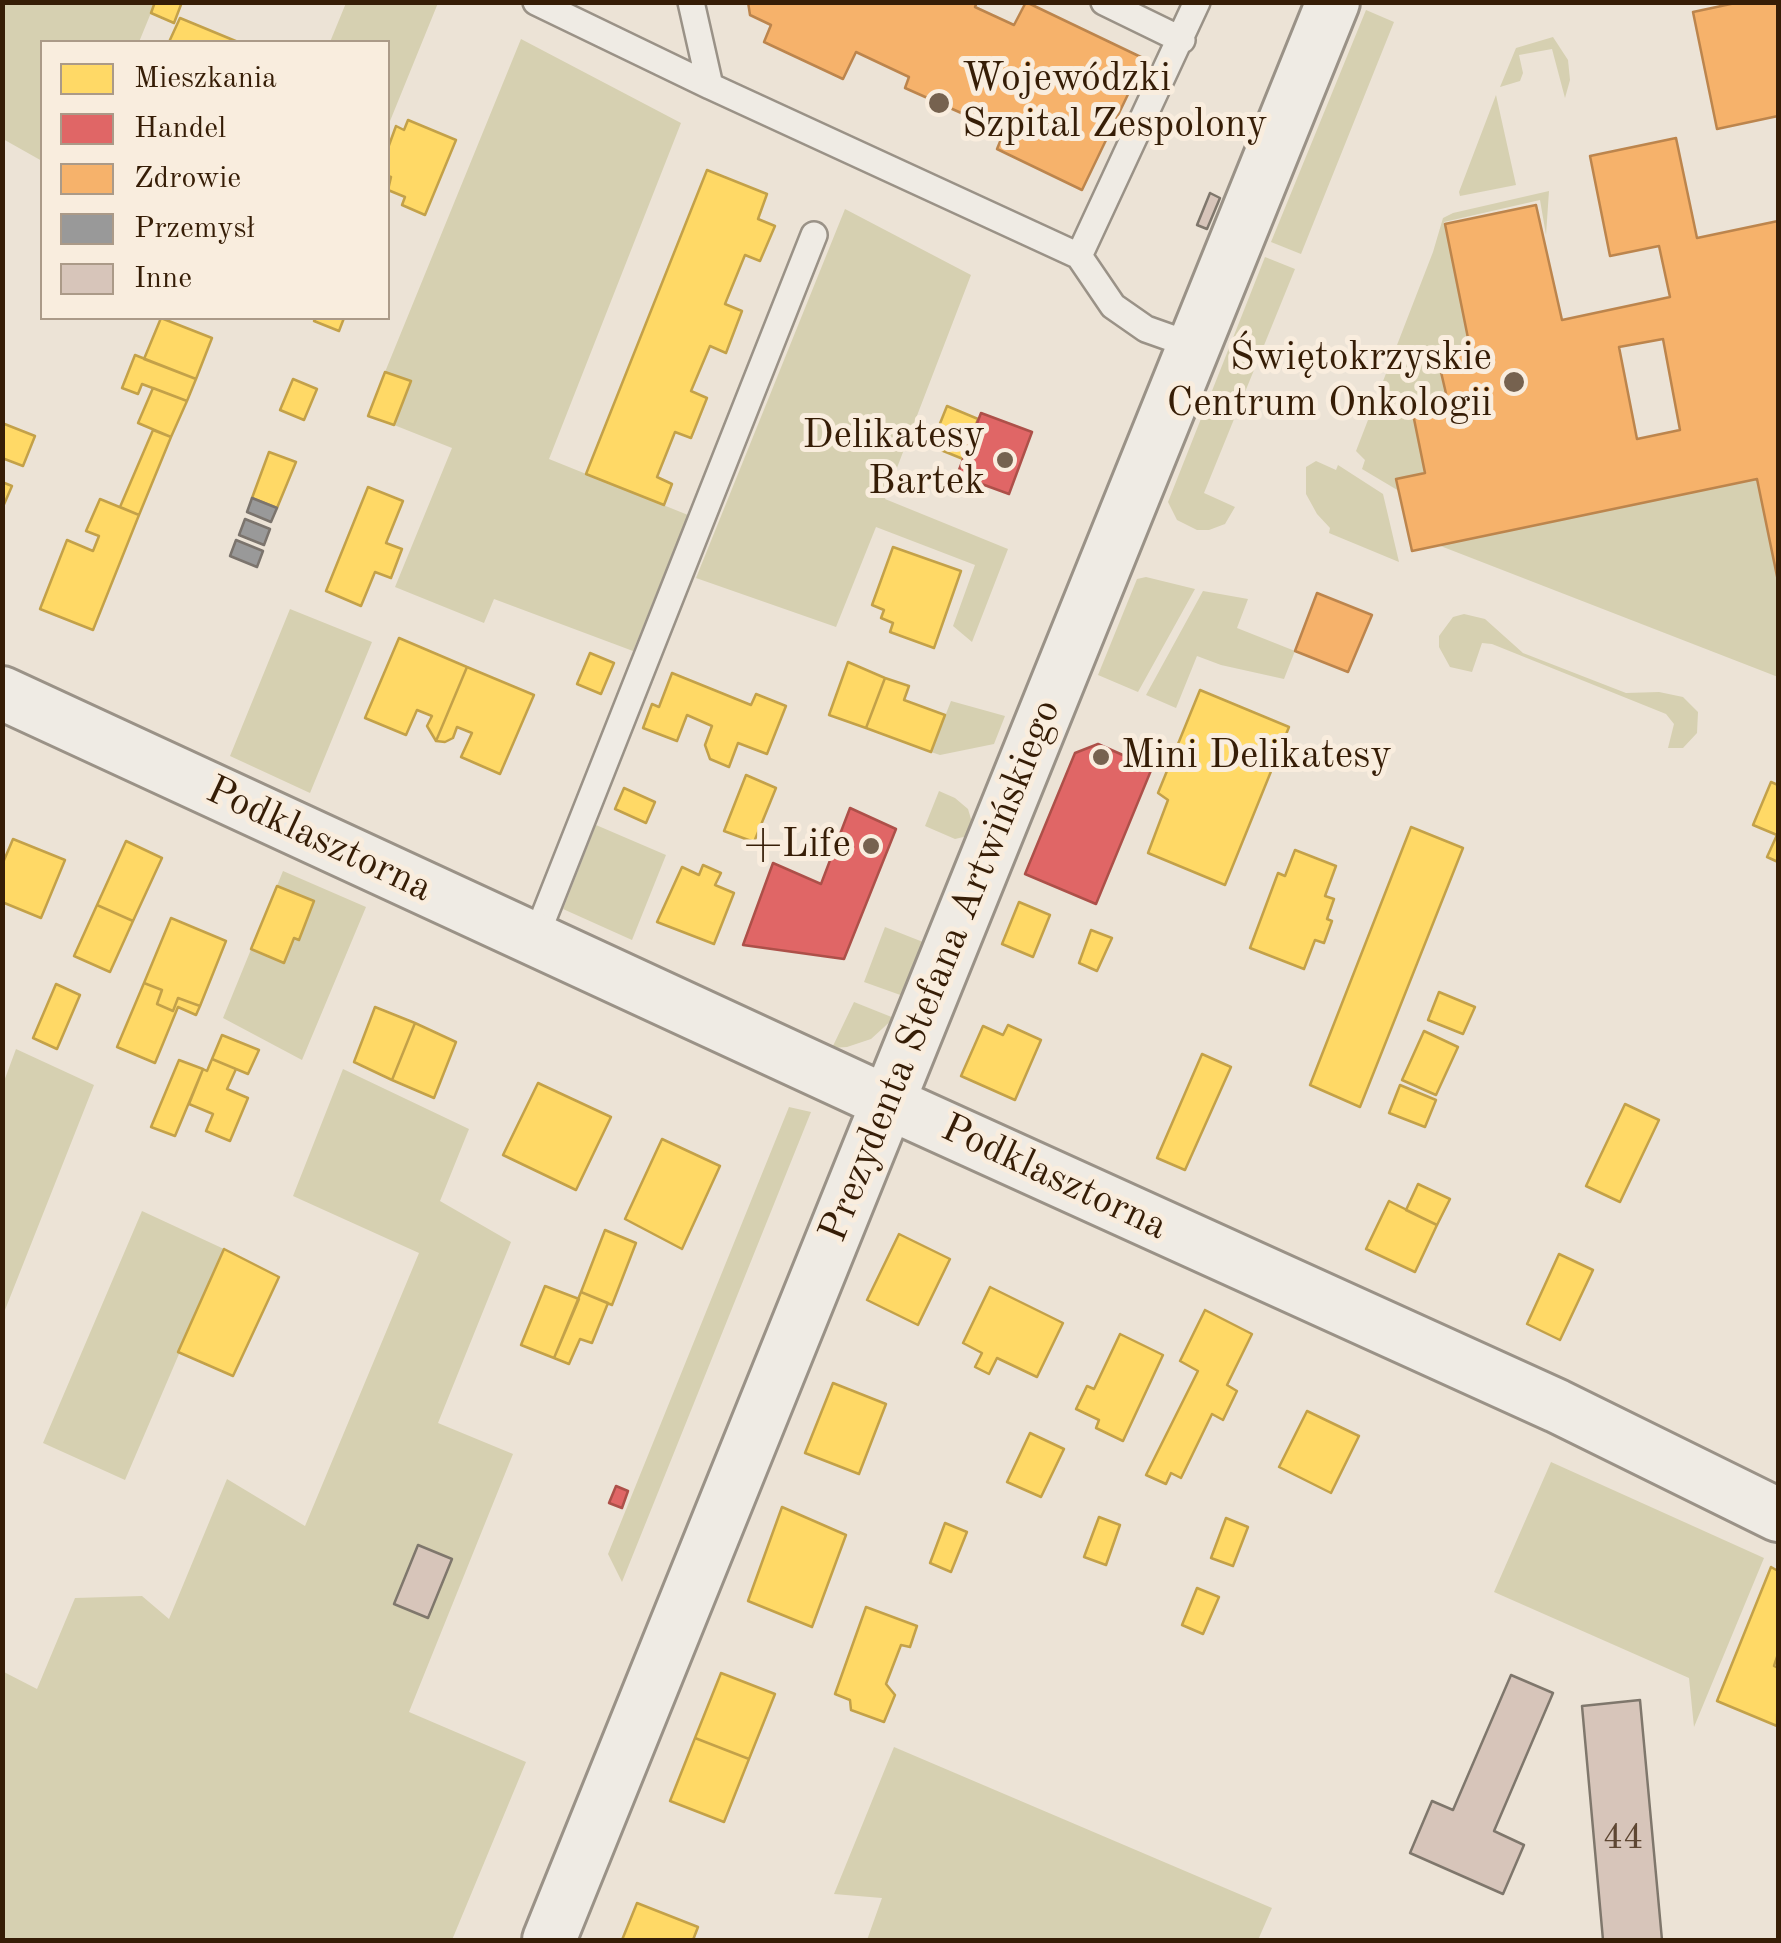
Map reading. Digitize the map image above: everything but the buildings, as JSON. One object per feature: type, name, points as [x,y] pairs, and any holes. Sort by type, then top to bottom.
[{"type":"street","name":"Prezydenta Stefana Artwińskiego","points":[[549,1940],[1333,2]]},
{"type":"street","name":"Podklasztorna","points":[[2,693],[1557,1406],[1778,1515]]},
{"type":"lane","points":[[536,2],[1079,256],[1113,306],[1146,329],[1194,346]]},
{"type":"lane","points":[[692,2],[710,86]]},
{"type":"lane","points":[[1104,2],[1182,40]]},
{"type":"lane","points":[[1079,256],[1197,2]]},
{"type":"lane","points":[[535,939],[814,235]]},
{"type":"shaded area","points":[[2,3],[155,3],[140,40],[40,40],[40,160],[3,139]]},
{"type":"shaded area","points":[[346,3],[438,3],[390,121],[390,40],[331,40]]},
{"type":"shaded area","points":[[1366,10],[1394,22],[1301,254],[1271,242]]},
{"type":"shaded area","points":[[1553,37],[1568,60],[1570,80],[1565,98],[1552,49],[1519,55],[1523,73],[1520,81],[1500,87],[1516,48]]},
{"type":"shaded area","points":[[521,39],[681,123],[549,459],[688,515],[633,651],[494,599],[484,623],[395,587],[452,448],[394,425],[410,382],[385,372]]},
{"type":"shaded area","points":[[1496,95],[1516,185],[1460,196],[1459,192]]},
{"type":"shaded area","points":[[1549,191],[1546,235],[1540,200],[1444,222],[1470,348],[1438,355],[1448,402],[1412,409],[1425,473],[1396,479],[1399,491],[1362,469],[1365,460],[1356,451],[1443,218]]},
{"type":"shaded area","points":[[845,209],[971,275],[885,499],[1008,549],[972,642],[953,626],[975,565],[876,527],[836,627],[696,578]]},
{"type":"shaded area","points":[[1265,257],[1295,269],[1204,493],[1235,507],[1225,524],[1197,530],[1177,520],[1168,502]]},
{"type":"shaded area","points":[[1316,461],[1336,470],[1338,465],[1383,494],[1399,562],[1329,533],[1330,528],[1306,494],[1306,467]]},
{"type":"shaded area","points":[[1757,479],[1778,581],[1778,677],[1438,545]]},
{"type":"shaded area","points":[[1146,577],[1195,589],[1138,692],[1098,675],[1137,579]]},
{"type":"shaded area","points":[[1203,591],[1248,599],[1237,628],[1295,651],[1284,679],[1197,656],[1176,708],[1146,695]]},
{"type":"shaded area","points":[[290,609],[372,642],[310,793],[230,756]]},
{"type":"shaded area","points":[[1464,614],[1485,619],[1523,653],[1626,693],[1659,692],[1683,697],[1698,712],[1697,733],[1683,748],[1668,748],[1674,724],[1666,714],[1492,644],[1482,643],[1472,672],[1450,667],[1439,647],[1439,636],[1453,617]]},
{"type":"shaded area","points":[[951,701],[1005,716],[994,744],[940,755],[931,752]]},
{"type":"shaded area","points":[[939,791],[968,809],[972,835],[955,839],[925,826]]},
{"type":"shaded area","points":[[596,825],[666,855],[632,940],[563,909]]},
{"type":"shaded area","points":[[283,871],[366,907],[302,1060],[223,1018]]},
{"type":"shaded area","points":[[885,927],[928,944],[906,997],[864,982]]},
{"type":"shaded area","points":[[854,1002],[894,1018],[871,1039],[832,1048]]},
{"type":"shaded area","points":[[16,1049],[94,1085],[3,1315],[3,1084]]},
{"type":"shaded area","points":[[343,1069],[469,1129],[440,1201],[511,1242],[438,1423],[513,1454],[409,1712],[526,1762],[452,1940],[3,1940],[2,1671],[37,1689],[75,1598],[142,1596],[169,1619],[227,1479],[305,1526],[419,1253],[293,1196]]},
{"type":"shaded area","points":[[789,1107],[811,1112],[622,1582],[608,1554]]},
{"type":"shaded area","points":[[142,1211],[224,1249],[125,1480],[43,1443]]},
{"type":"shaded area","points":[[1551,1462],[1764,1558],[1694,1727],[1689,1678],[1494,1592]]},
{"type":"shaded area","points":[[894,1747],[1272,1908],[1258,1940],[867,1940],[882,1898],[834,1894]]},
{"type":"place","name":"Wojewódzki Szpital Zespolony","points":[[939,103]]},
{"type":"place","name":"Świętokrzyskie Centrum Onkologii","points":[[1514,382]]},
{"type":"place","name":"Delikatesy Bartek","points":[[1005,460]]},
{"type":"place","name":"Mini Delikatesy","points":[[1101,757]]},
{"type":"place","name":"+Life","points":[[871,846]]}]
